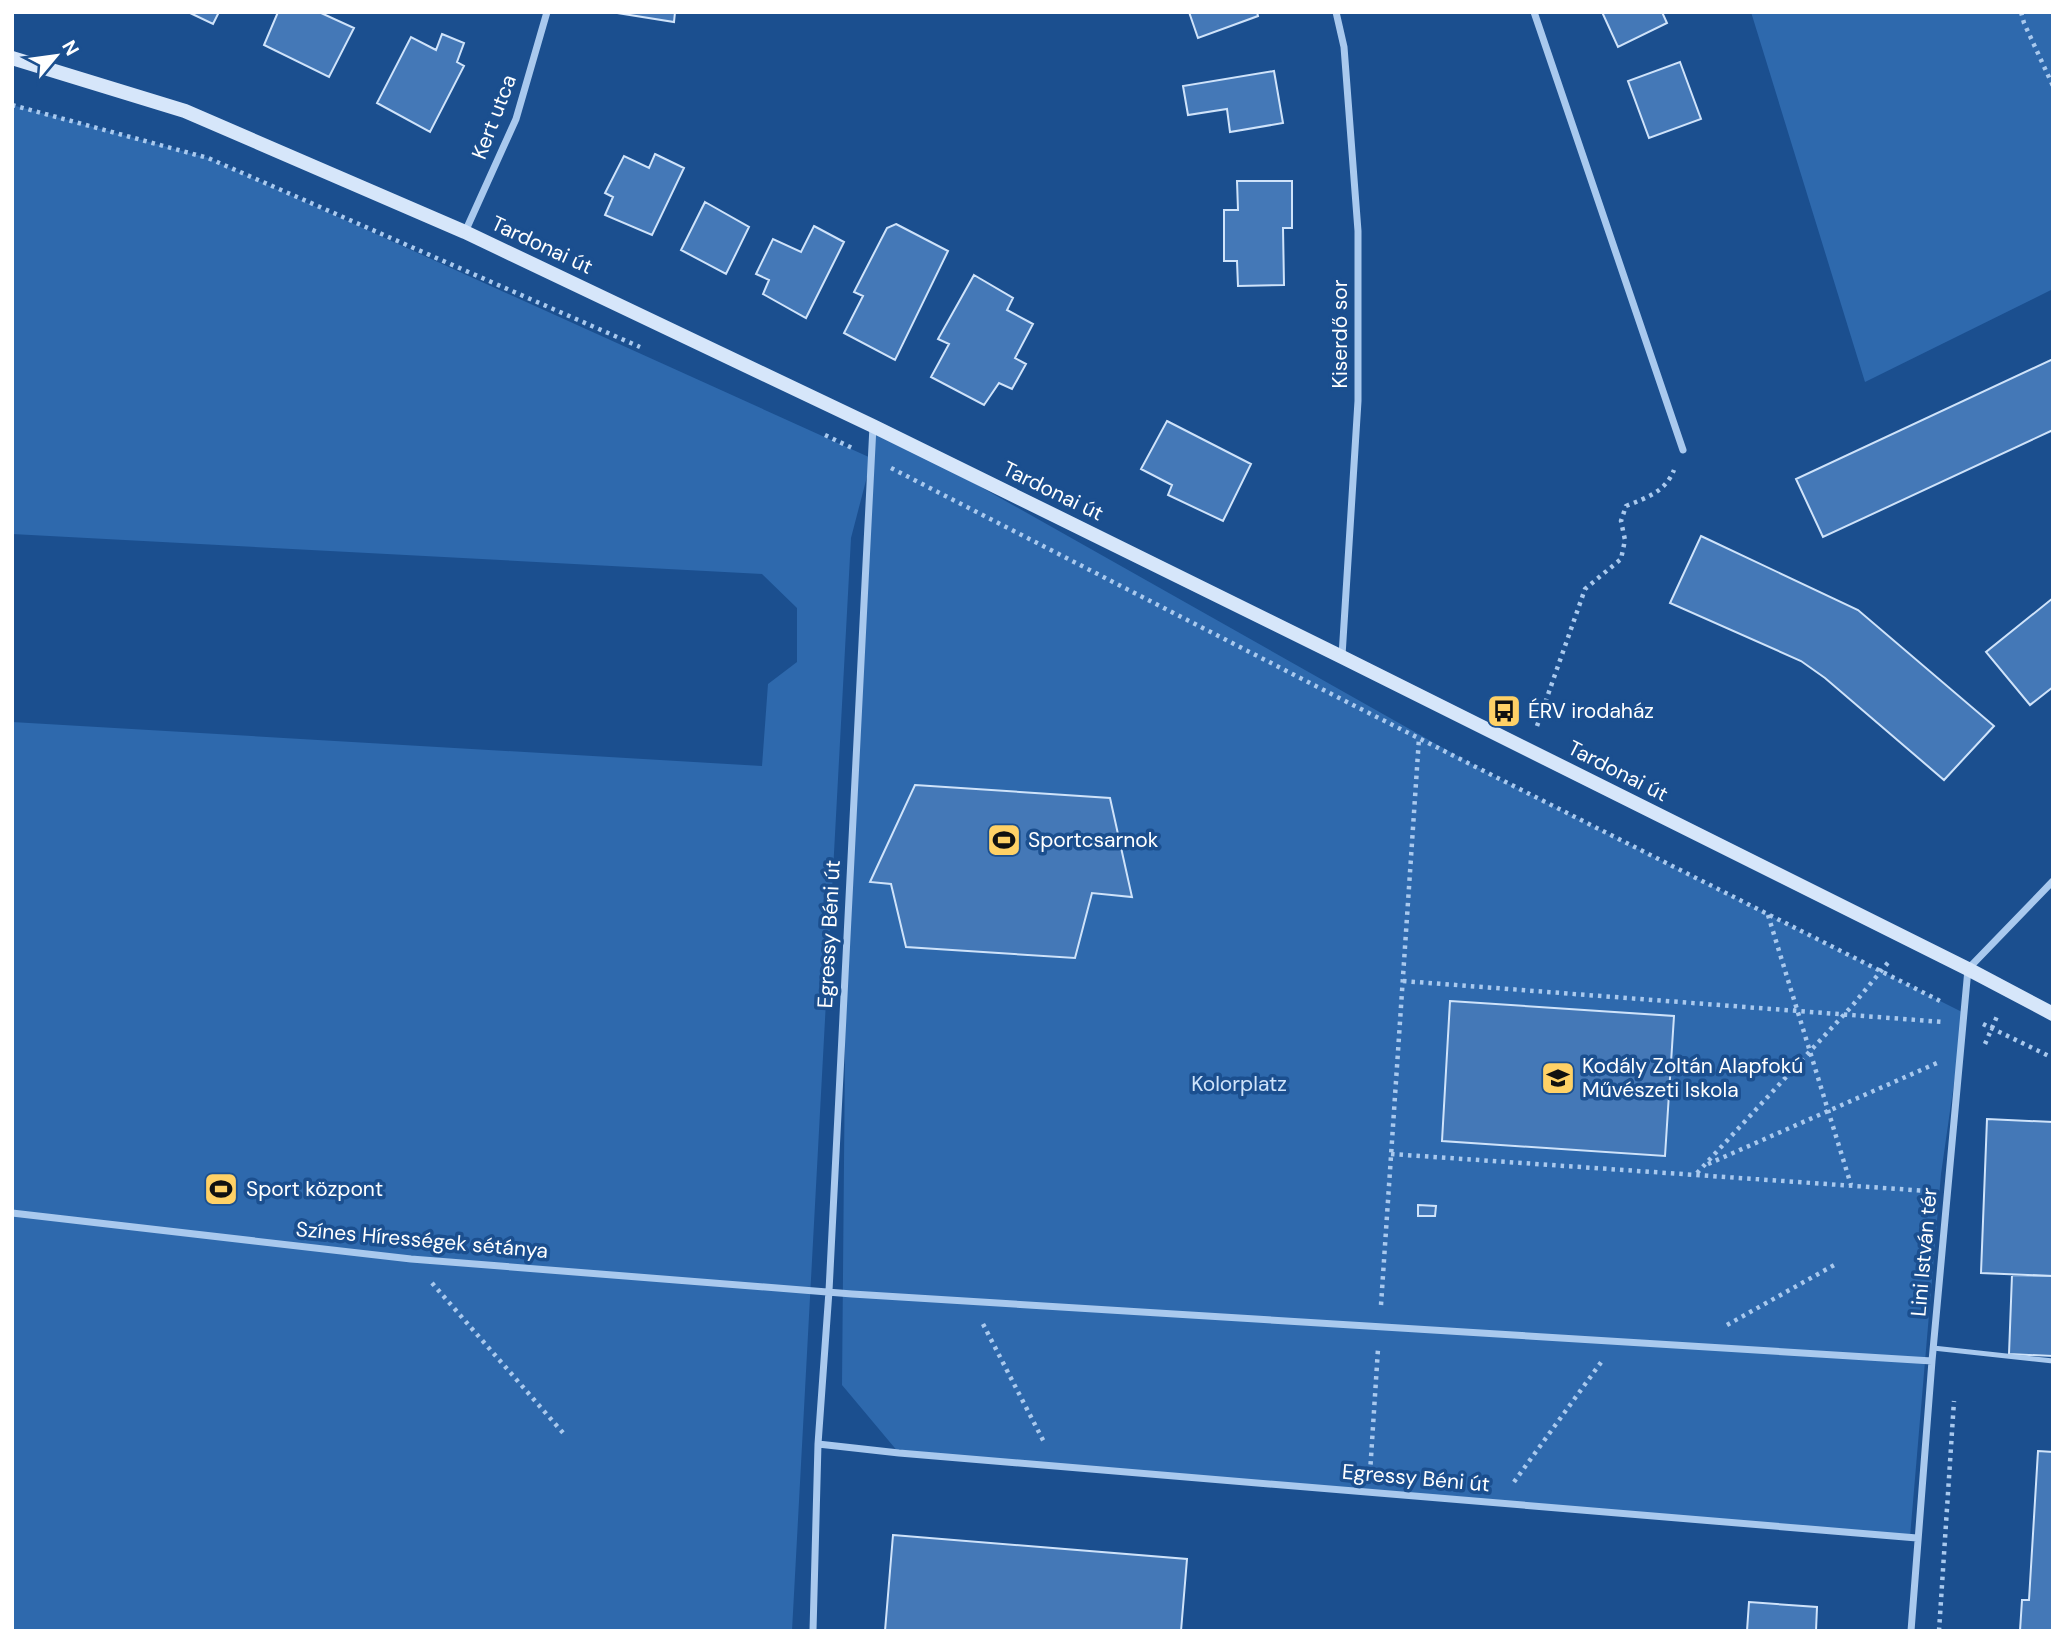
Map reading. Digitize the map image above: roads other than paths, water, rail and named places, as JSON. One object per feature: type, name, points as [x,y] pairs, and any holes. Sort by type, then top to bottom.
[{"type":"street","name":"Kert utca","points":[[465,232],[516,119],[547,12]]},
{"type":"street","name":"Kiserdő sor","points":[[1336,12],[1344,47],[1358,231],[1358,401],[1342,657]]},
{"type":"street","points":[[1534,12],[1683,450]]},
{"type":"street","name":"Tardonai út","points":[[12,58],[184,111],[465,232],[873,426],[1342,657],[2053,1014]]},
{"type":"street","name":"Egressy Béni út","points":[[813,1631],[818,1444],[829,1291],[873,426]]},
{"type":"street","points":[[1968,969],[2053,881]]},
{"type":"street","name":"Lini István tér","points":[[1917,1538],[1968,969]]},
{"type":"street","name":"Színes Hírességek sétánya","points":[[12,1213],[411,1259],[971,1301],[1932,1361]]},
{"type":"street","name":"Egressy Béni út","points":[[818,1444],[1917,1538]]},
{"type":"street","points":[[1911,1631],[1917,1538]]},
{"type":"lane","points":[[1933,1348],[2053,1361]]},
{"type":"place","name":"ÉRV irodaház","points":[[1504,711]]},
{"type":"place","name":"Sportcsarnok","points":[[1004,840]]},
{"type":"place","name":"Kodály Zoltán Alapfokú Művészeti Iskola","points":[[1558,1078]]},
{"type":"place","name":"Sport központ","points":[[221,1189]]},
{"type":"park label","name":"Kolorplatz","points":[[1239,1084]]}]
